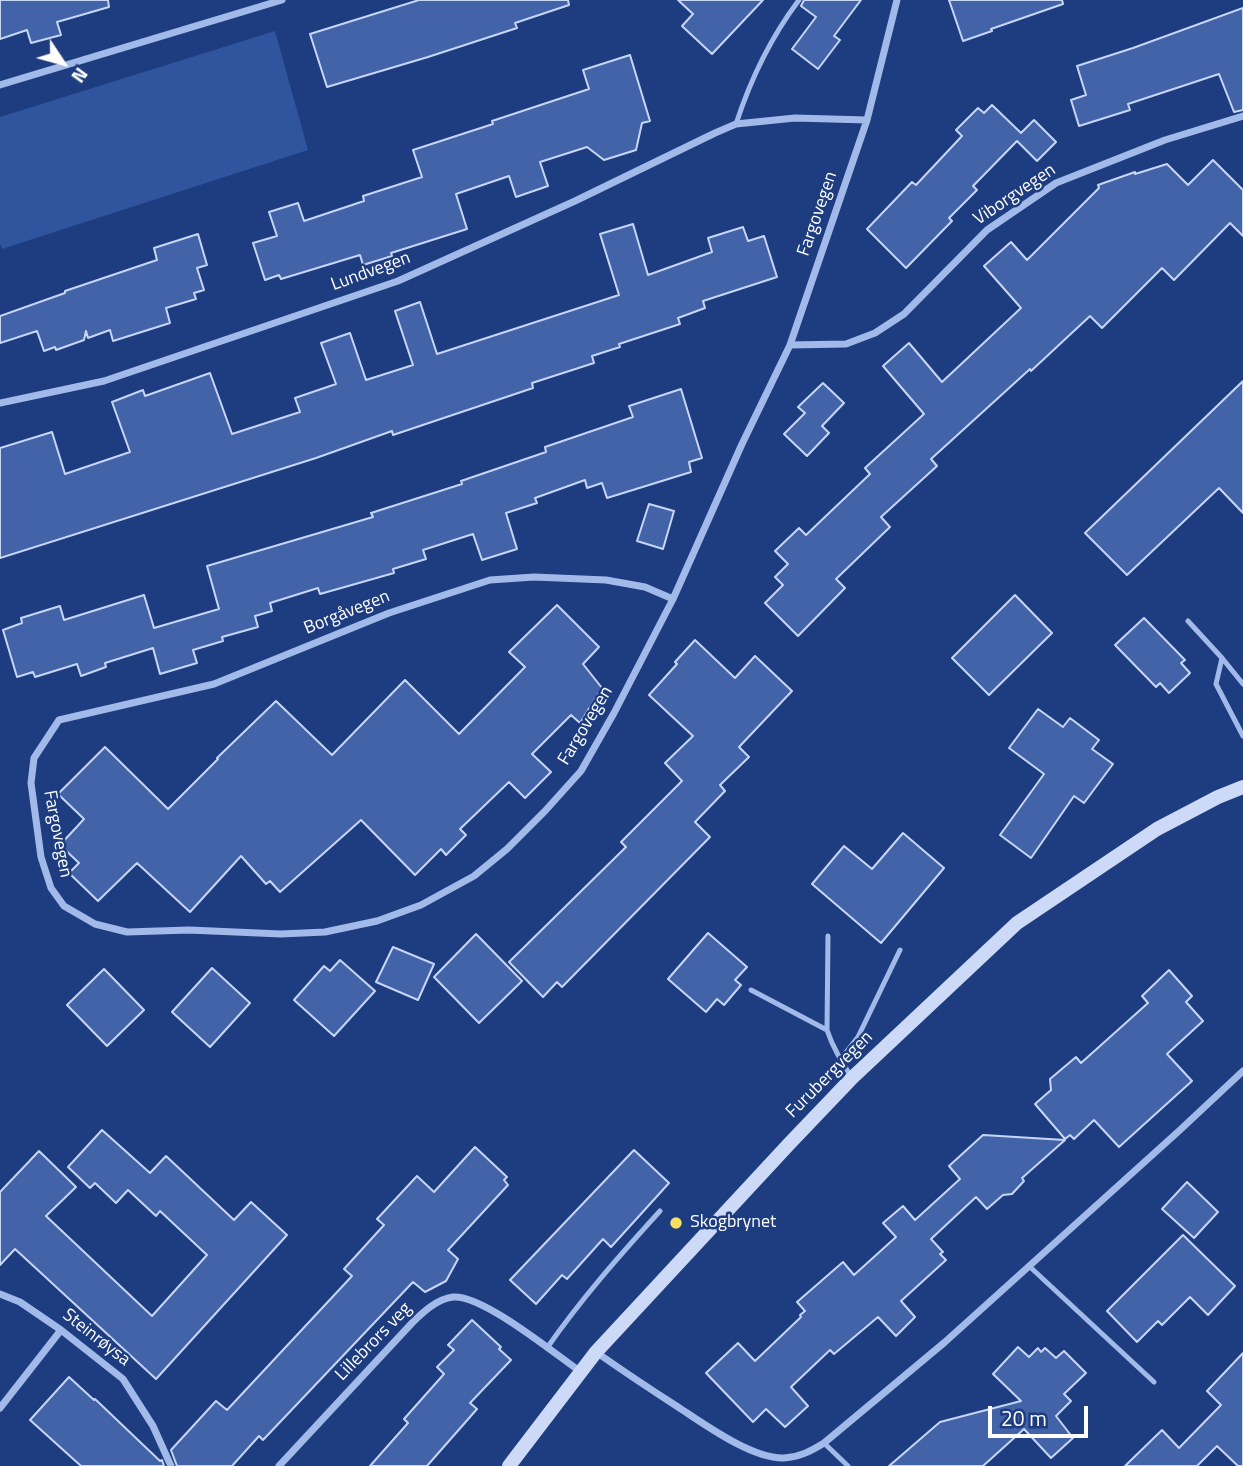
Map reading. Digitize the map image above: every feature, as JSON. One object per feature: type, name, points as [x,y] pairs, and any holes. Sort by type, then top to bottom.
[{"type":"main road","name":"Furubergvegen","points":[[509,1466],[596,1352],[852,1078],[1017,923],[1157,829],[1243,787]]},
{"type":"street","points":[[0,85],[282,0]]},
{"type":"street","name":"Fargovegen","points":[[46,739],[34,758],[31,783],[41,857],[51,888],[64,906],[95,925],[127,932],[325,932],[377,921],[421,905],[474,876],[507,849],[581,771],[614,713],[673,599],[790,345],[867,120],[897,0]]},
{"type":"street","name":"Viborgvegen","points":[[790,345],[846,344],[875,333],[904,314],[987,230],[1056,183],[1165,140],[1243,116]]},
{"type":"street","name":"Lundvegen","points":[[0,403],[104,381],[398,281],[736,124],[795,118],[867,120]]},
{"type":"street","name":"Borgåvegen","points":[[46,739],[59,720],[214,684],[389,613],[490,580],[534,577],[606,580],[645,587],[673,599]]},
{"type":"street","points":[[596,1352],[694,1418],[755,1452],[782,1458],[804,1455],[824,1443],[945,1342],[1243,1071]]},
{"type":"street","name":"Steinrøysa","points":[[0,1294],[20,1302],[61,1330],[123,1379],[153,1426],[170,1466]]},
{"type":"street","name":"Lillebrors veg","points":[[279,1466],[412,1322],[430,1306],[453,1297],[472,1300],[498,1313],[581,1372]]},
{"type":"street","points":[[0,1408],[61,1330]]},
{"type":"lane","points":[[736,124],[743,101],[774,39],[799,0]]},
{"type":"lane","points":[[1188,621],[1243,684]]},
{"type":"lane","points":[[1222,658],[1216,684],[1243,736]]},
{"type":"lane","points":[[828,936],[827,1030],[831,1043],[852,1078]]},
{"type":"lane","points":[[840,1060],[858,1037],[900,950]]},
{"type":"lane","points":[[751,990],[827,1030]]},
{"type":"lane","points":[[547,1348],[600,1278],[660,1211]]},
{"type":"lane","points":[[1029,1266],[1154,1382]]},
{"type":"lane","points":[[824,1443],[848,1466]]},
{"type":"shaded area","points":[[275,31],[308,150],[2,249],[0,117]]},
{"type":"building","points":[[0,0],[108,0],[109,7],[57,22],[61,35],[31,43],[27,30],[0,39]]},
{"type":"building","points":[[419,0],[568,0],[569,5],[515,23],[517,28],[327,87],[310,34]]},
{"type":"building","points":[[678,0],[763,0],[712,54],[682,26],[693,14]]},
{"type":"building","points":[[804,0],[861,0],[834,36],[840,40],[818,69],[792,49],[816,17],[801,6]]},
{"type":"building","points":[[949,0],[1062,0],[1063,4],[963,41]]},
{"type":"building","points":[[1243,8],[1243,110],[1234,112],[1219,74],[1128,104],[1130,110],[1079,126],[1071,100],[1086,95],[1077,66]]},
{"type":"building","points":[[630,55],[650,121],[642,123],[636,150],[604,160],[587,147],[540,162],[548,186],[516,197],[509,176],[456,194],[467,229],[391,253],[392,256],[363,265],[360,255],[281,279],[279,275],[265,280],[253,243],[277,236],[269,212],[298,203],[304,221],[364,201],[363,196],[422,177],[413,150],[589,89],[583,70]]},
{"type":"building","points":[[992,105],[1021,133],[1034,120],[1056,142],[1037,161],[1017,141],[973,186],[977,190],[949,218],[952,221],[906,268],[867,229],[912,182],[916,185],[962,136],[956,130],[978,108],[984,113]]},
{"type":"building","points":[[1213,160],[1243,190],[1243,236],[1230,223],[1174,280],[1162,268],[1102,328],[1090,316],[1031,371],[1030,369],[931,459],[937,466],[881,517],[890,527],[836,579],[845,588],[798,636],[765,603],[783,585],[775,577],[788,564],[775,551],[799,528],[806,535],[870,474],[865,468],[924,414],[883,366],[909,343],[942,382],[1021,308],[984,266],[1011,242],[1027,260],[1099,188],[1098,185],[1167,164],[1188,185]]},
{"type":"building","points":[[633,224],[648,275],[712,252],[708,238],[743,227],[748,241],[764,236],[777,277],[703,301],[705,308],[678,318],[680,324],[619,344],[620,347],[592,356],[594,363],[532,383],[533,388],[393,435],[392,431],[316,458],[0,558],[0,448],[52,432],[65,474],[130,452],[112,402],[143,390],[145,396],[210,373],[232,434],[300,412],[295,398],[336,384],[321,343],[350,333],[366,380],[413,365],[395,311],[420,302],[437,354],[619,295],[600,234]]},
{"type":"building","points":[[198,234],[207,265],[197,268],[204,290],[194,293],[196,299],[166,308],[170,323],[113,341],[110,330],[88,338],[86,331],[84,340],[56,350],[55,347],[44,351],[37,331],[0,343],[0,316],[157,260],[154,248]]},
{"type":"building","points":[[1243,381],[1243,513],[1219,488],[1127,575],[1085,533]]},
{"type":"building","points":[[823,383],[844,403],[822,426],[829,433],[807,456],[784,434],[805,413],[798,407]]},
{"type":"building","points":[[681,389],[702,458],[689,462],[691,472],[607,498],[602,483],[587,488],[585,480],[535,498],[537,503],[506,513],[517,549],[482,560],[473,534],[423,550],[426,559],[393,569],[394,573],[320,594],[318,588],[270,603],[272,611],[255,616],[258,627],[222,637],[223,641],[193,650],[197,663],[160,674],[153,648],[105,663],[106,667],[81,676],[77,664],[35,677],[33,672],[17,677],[3,630],[22,623],[21,618],[60,606],[64,620],[144,595],[154,628],[219,609],[207,566],[373,517],[371,513],[462,484],[461,481],[546,452],[545,447],[633,417],[629,406]]},
{"type":"building","points":[[649,504],[674,511],[663,549],[637,541]]},
{"type":"building","points":[[1015,595],[1052,633],[989,695],[952,658]]},
{"type":"building","points":[[557,605],[599,647],[583,664],[602,688],[580,723],[571,715],[532,754],[551,772],[525,798],[509,782],[460,829],[466,835],[446,855],[441,849],[415,875],[361,820],[280,892],[270,881],[266,884],[241,856],[190,912],[137,863],[98,901],[69,873],[79,863],[60,845],[84,819],[58,794],[105,747],[168,809],[276,701],[332,755],[405,680],[459,734],[525,667],[509,652]]},
{"type":"building","points":[[1144,618],[1185,660],[1181,663],[1190,673],[1169,693],[1160,683],[1156,687],[1115,645]]},
{"type":"building","points":[[695,640],[735,678],[755,656],[792,691],[739,747],[749,757],[720,785],[725,791],[695,822],[710,837],[562,987],[557,982],[543,997],[509,962],[626,847],[621,842],[682,781],[665,763],[693,736],[649,695]]},
{"type":"building","points":[[1038,709],[1063,727],[1070,718],[1099,740],[1092,749],[1113,764],[1084,803],[1074,796],[1031,858],[1000,835],[1044,774],[1009,748]]},
{"type":"building","points":[[903,833],[944,868],[881,943],[812,884],[844,846],[872,869]]},
{"type":"building","points":[[708,933],[747,967],[735,980],[741,985],[724,1005],[717,999],[706,1012],[668,979]]},
{"type":"building","points":[[476,934],[522,981],[479,1023],[434,977]]},
{"type":"building","points":[[393,947],[434,964],[418,1000],[376,982]]},
{"type":"building","points":[[340,960],[375,991],[334,1036],[294,1000],[324,966],[330,971]]},
{"type":"building","points":[[212,968],[250,1003],[210,1047],[172,1012]]},
{"type":"building","points":[[104,969],[144,1010],[107,1046],[67,1005]]},
{"type":"building","points":[[1169,970],[1192,996],[1186,1002],[1203,1021],[1167,1054],[1192,1081],[1119,1147],[1094,1120],[1074,1139],[1070,1135],[1065,1139],[1035,1104],[1051,1090],[1050,1079],[1076,1057],[1081,1063],[1148,1003],[1142,996]]},
{"type":"building","points":[[102,1130],[150,1173],[166,1156],[234,1220],[251,1202],[287,1235],[156,1379],[15,1249],[0,1265],[0,1192],[39,1151],[76,1187],[46,1216],[152,1316],[207,1255],[160,1211],[156,1216],[128,1190],[116,1203],[95,1183],[90,1188],[68,1167]]},
{"type":"building","points":[[983,1135],[1065,1140],[1022,1178],[1024,1181],[1012,1194],[1003,1195],[987,1209],[976,1197],[931,1239],[943,1252],[940,1254],[946,1260],[901,1301],[915,1317],[896,1336],[878,1317],[834,1354],[830,1350],[791,1387],[808,1406],[785,1427],[766,1409],[753,1422],[706,1373],[738,1343],[755,1361],[801,1317],[805,1311],[797,1302],[843,1262],[854,1275],[896,1237],[883,1223],[903,1206],[915,1220],[960,1179],[949,1166]]},
{"type":"building","points":[[475,1147],[507,1177],[504,1180],[508,1185],[448,1250],[458,1259],[446,1281],[425,1292],[413,1282],[263,1440],[259,1436],[232,1466],[177,1466],[171,1450],[216,1401],[227,1410],[352,1276],[344,1269],[384,1225],[377,1219],[417,1176],[434,1192]]},
{"type":"building","points":[[634,1150],[669,1183],[611,1247],[603,1239],[567,1279],[562,1275],[536,1304],[510,1280]]},
{"type":"building","points":[[1187,1182],[1218,1212],[1194,1238],[1162,1209]]},
{"type":"building","points":[[1183,1235],[1235,1286],[1208,1315],[1190,1297],[1162,1325],[1158,1321],[1137,1342],[1107,1311]]},
{"type":"building","points":[[472,1320],[511,1360],[470,1403],[477,1409],[427,1466],[370,1466],[408,1423],[404,1419],[444,1374],[437,1367],[454,1350],[448,1345]]},
{"type":"building","points":[[1018,1347],[1029,1357],[1038,1348],[1041,1352],[1045,1348],[1056,1358],[1064,1351],[1086,1373],[1064,1394],[1071,1401],[1056,1416],[1073,1438],[1051,1458],[1024,1429],[983,1466],[889,1466],[940,1422],[1021,1401],[993,1374]]},
{"type":"building","points":[[1243,1353],[1243,1466],[1238,1466],[1217,1446],[1197,1466],[1125,1466],[1162,1430],[1179,1448],[1221,1405],[1207,1391]]},
{"type":"building","points":[[69,1377],[162,1460],[164,1466],[81,1466],[30,1420]]},
{"type":"place","name":"Skogbrynet","points":[[676,1223]]}]
